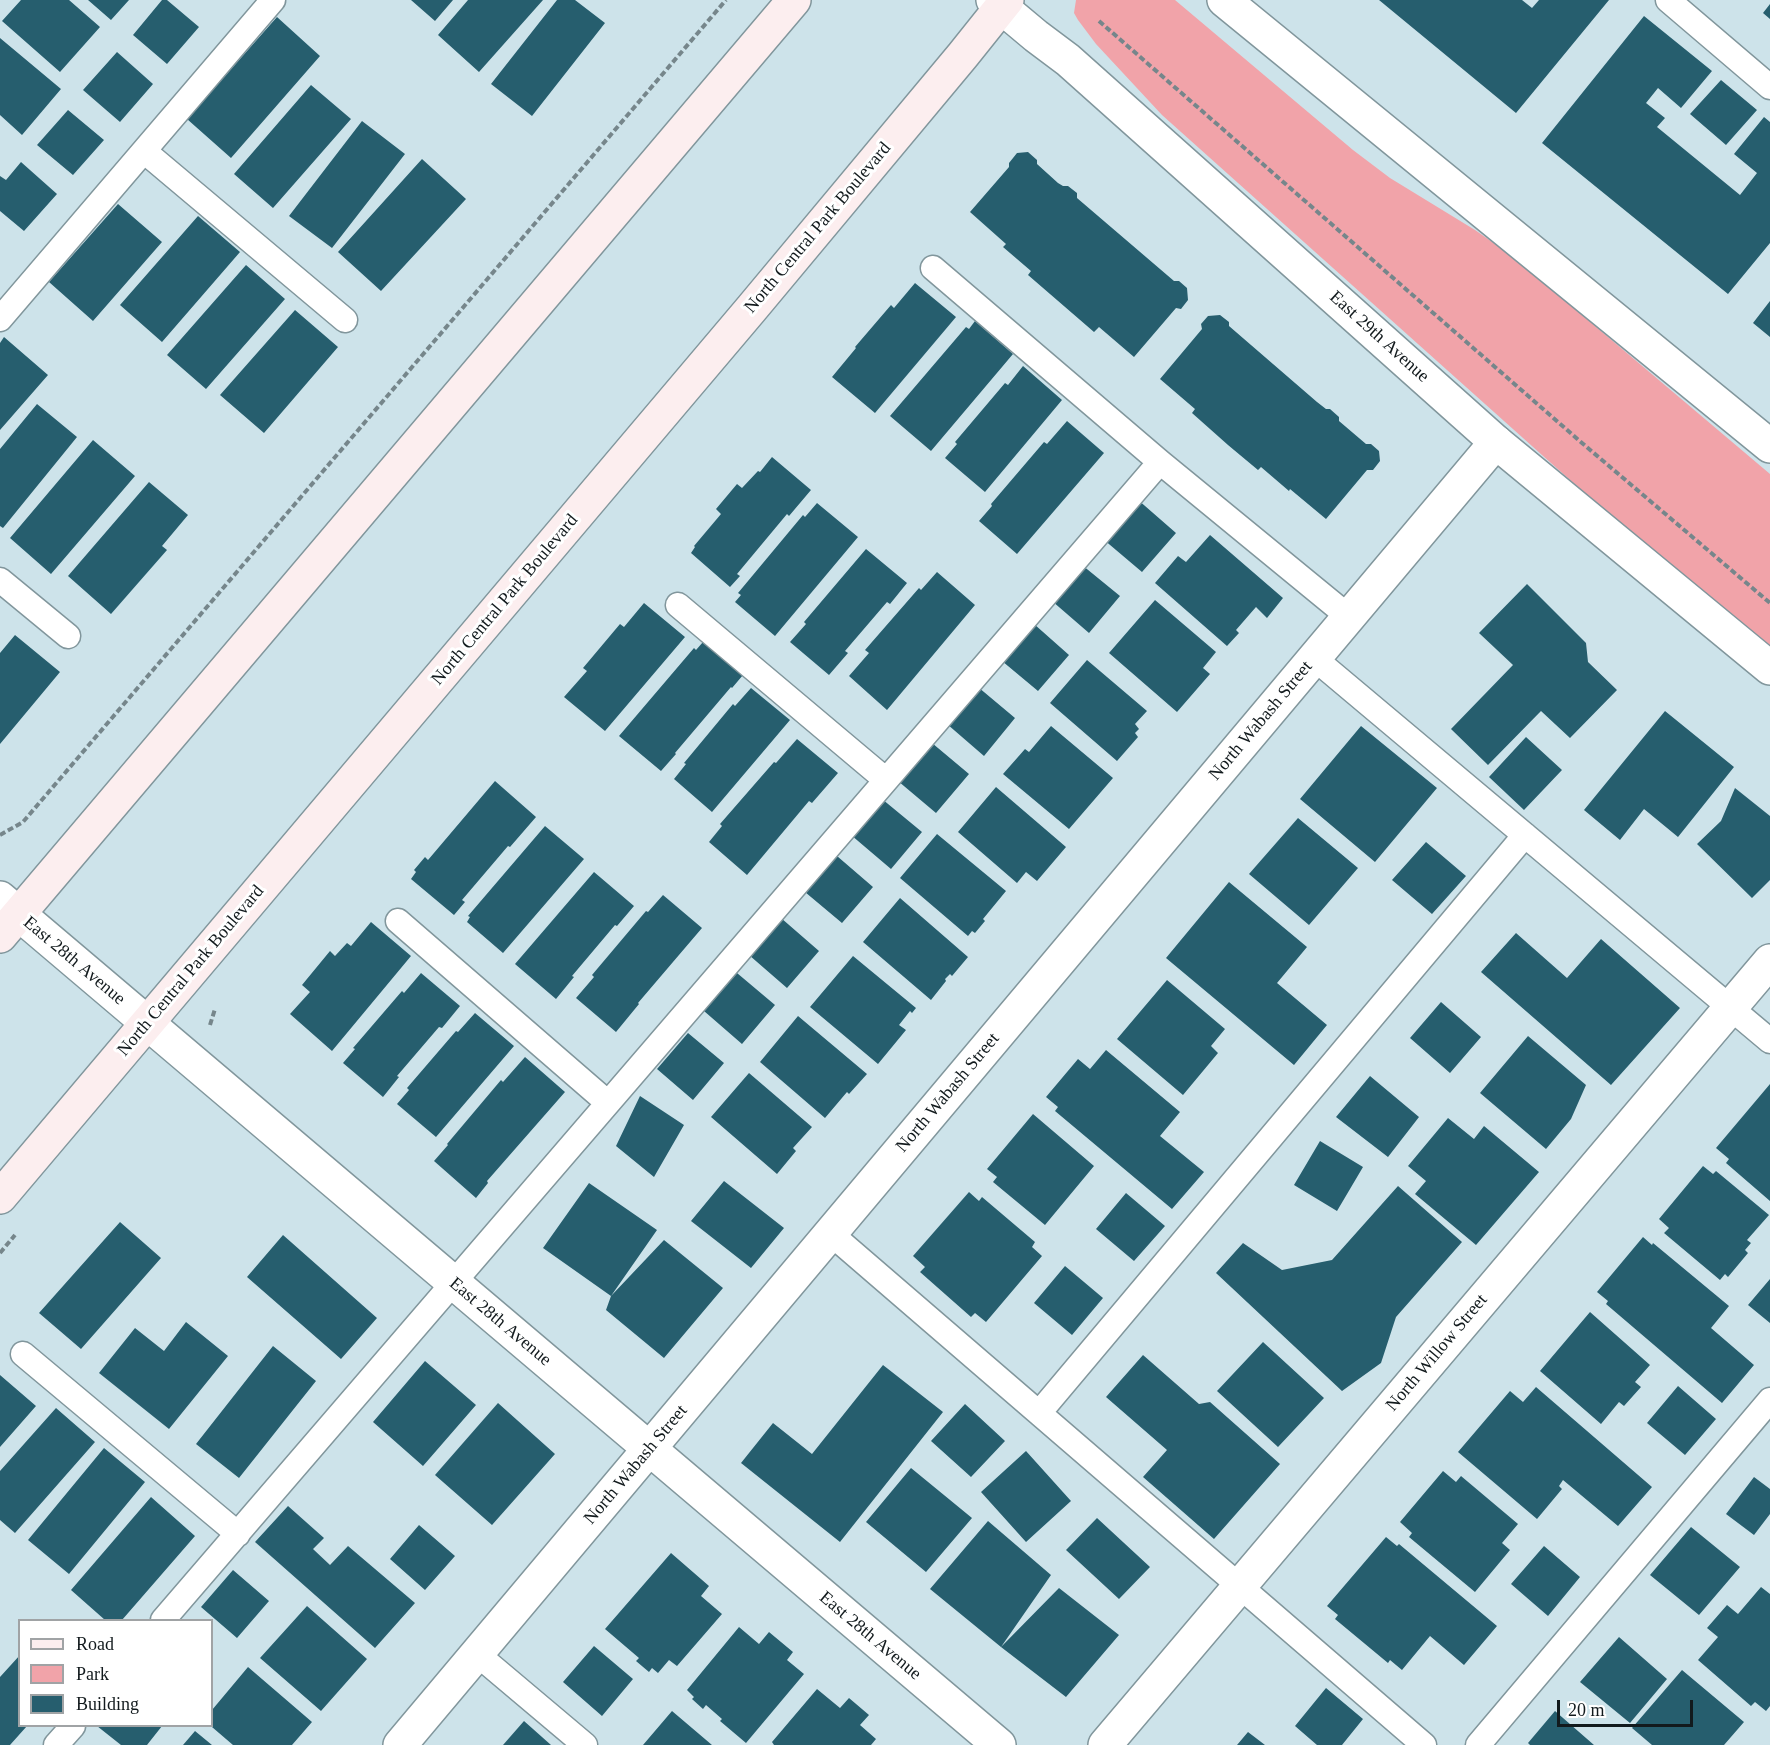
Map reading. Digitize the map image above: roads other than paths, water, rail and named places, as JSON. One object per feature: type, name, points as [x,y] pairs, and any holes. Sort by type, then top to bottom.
[{"type":"main road","points":[[6,916],[794,0]]},
{"type":"main road","name":"North Central Park Boulevard","points":[[0,1197],[752,308],[963,55],[1000,2]]},
{"type":"street","points":[[1224,0],[1770,446]]},
{"type":"street","name":"East 29th Avenue","points":[[1000,2],[1496,442],[1770,668]]},
{"type":"street","name":"North Wabash Street","points":[[400,1745],[1496,442]]},
{"type":"street","name":"East 28th Avenue","points":[[6,916],[147,1023],[999,1745]]},
{"type":"street","name":"North Willow Street","points":[[1105,1745],[1770,961]]},
{"type":"lane","points":[[0,319],[273,0]]},
{"type":"lane","points":[[1668,0],[1770,87]]},
{"type":"lane","points":[[144,151],[345,320]]},
{"type":"lane","points":[[933,268],[1160,462],[1349,617]]},
{"type":"lane","points":[[164,1619],[1160,462]]},
{"type":"lane","points":[[0,580],[68,636]]},
{"type":"lane","points":[[678,605],[886,780]]},
{"type":"lane","points":[[1314,658],[1770,1041]]},
{"type":"lane","points":[[1039,1413],[1525,835]]},
{"type":"lane","points":[[398,921],[608,1103]]},
{"type":"lane","points":[[831,1233],[1424,1745]]},
{"type":"lane","points":[[23,1354],[238,1534]]},
{"type":"lane","points":[[1478,1745],[1770,1400]]},
{"type":"lane","points":[[477,1654],[585,1745]]},
{"type":"lane","points":[[56,1745],[71,1727]]}]
